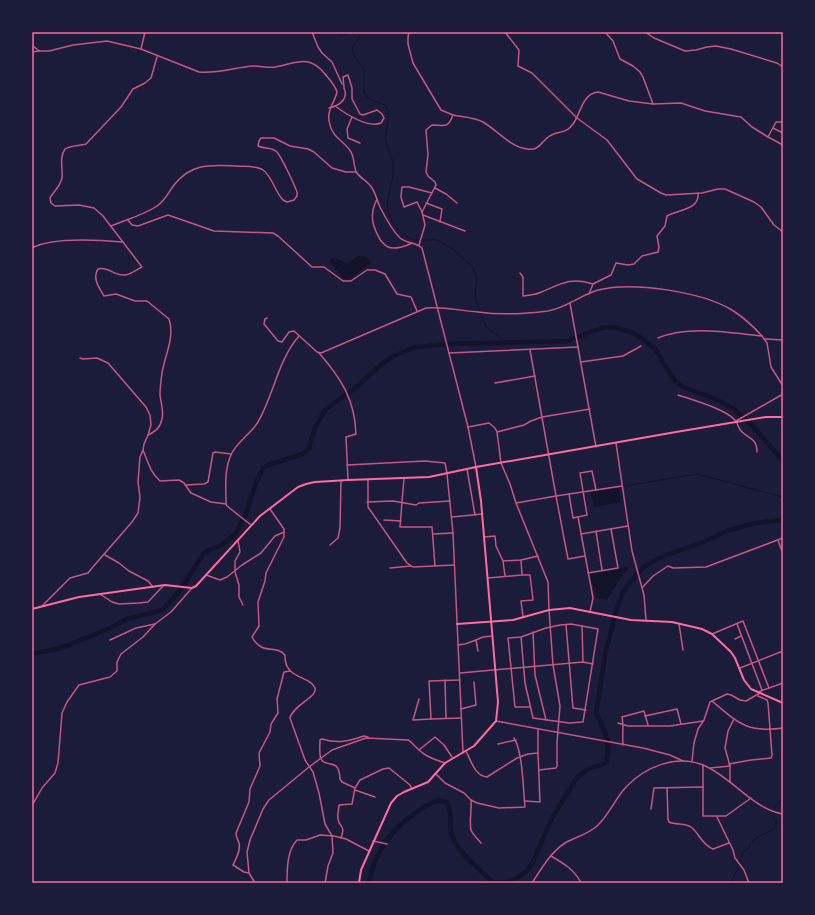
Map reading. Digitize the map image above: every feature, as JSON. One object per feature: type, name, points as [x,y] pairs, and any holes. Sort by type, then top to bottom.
[{"type":"main road","points":[[32,609],[79,597],[165,585],[192,588],[196,586],[251,526],[270,509],[298,488],[306,484],[341,480],[429,477],[476,467],[738,421],[783,417]]},
{"type":"main road","points":[[359,883],[360,870],[391,804],[397,796],[428,782],[445,763],[474,746],[496,721],[498,710],[488,578],[476,467]]},
{"type":"main road","points":[[457,624],[491,622],[523,617],[549,610],[570,608],[623,618],[679,623],[702,628],[712,634],[731,652],[744,680],[751,688],[758,694],[783,703]]},
{"type":"street","points":[[141,49],[145,32]]},
{"type":"street","points":[[312,32],[318,47],[332,62],[346,94],[341,103],[329,108]]},
{"type":"street","points":[[410,32],[408,44],[413,63],[441,110],[453,115],[482,122],[518,146],[526,149],[533,150],[538,148],[550,136],[566,131],[574,124],[588,95],[598,92],[629,100],[653,104],[681,103],[705,111],[741,117],[752,128],[783,145]]},
{"type":"street","points":[[505,32],[519,50],[518,66],[532,73],[577,118],[607,140],[640,181],[666,195],[698,193],[722,188],[754,202],[764,209],[774,224],[783,232]]},
{"type":"street","points":[[605,32],[613,41],[620,59],[633,66],[643,77],[653,104]]},
{"type":"street","points":[[645,32],[654,38],[685,51],[720,46],[783,66]]},
{"type":"street","points":[[32,52],[49,51],[73,45],[107,41],[141,49],[157,57],[200,72],[208,73],[253,66],[274,67],[293,62],[310,62],[321,68],[336,88],[337,92],[329,108],[329,121],[334,134],[350,151],[354,159],[356,172],[369,183],[380,207],[395,232],[402,239],[419,244],[422,248],[468,427],[476,467]]},
{"type":"street","points":[[32,45],[39,52]]},
{"type":"street","points":[[148,435],[157,431],[162,420],[160,393],[161,380],[170,344],[169,319],[147,301],[134,300],[116,294],[104,296],[96,280],[96,273],[98,269],[104,268],[123,275],[142,267],[103,216],[94,208],[78,205],[55,206],[51,203],[50,198],[59,187],[61,180],[62,156],[65,149],[71,146],[86,144],[121,107],[133,89],[149,81],[153,74],[157,57]]},
{"type":"street","points":[[344,87],[343,77],[348,75],[352,88],[352,99],[360,114]]},
{"type":"street","points":[[335,106],[352,117],[376,125],[381,123],[384,118],[377,110],[363,115],[360,114]]},
{"type":"street","points":[[357,119],[360,114]]},
{"type":"street","points":[[422,213],[426,202],[435,188],[435,182],[426,172],[428,155],[426,130],[432,125],[447,125],[453,115]]},
{"type":"street","points":[[352,117],[348,128],[348,138],[360,143]]},
{"type":"street","points":[[768,137],[776,122],[783,122]]},
{"type":"street","points":[[773,128],[783,133]]},
{"type":"street","points":[[111,226],[157,207],[182,176],[202,166],[211,165],[259,168],[267,174],[283,200],[287,202],[294,200],[297,196],[296,188],[276,152],[272,149],[258,146],[261,138],[274,138],[290,146],[308,149],[337,170],[350,173],[356,172]]},
{"type":"street","points":[[419,244],[425,224],[422,213],[417,202],[404,207],[401,197],[402,187],[432,193]]},
{"type":"street","points":[[435,188],[446,194],[457,203]]},
{"type":"street","points":[[589,294],[593,284],[610,276],[616,262],[628,265],[634,264],[642,256],[658,252],[659,247],[657,236],[665,226],[666,217],[694,205],[698,198],[698,193]]},
{"type":"street","points":[[377,198],[372,208],[374,229],[385,246],[389,248],[412,243]]},
{"type":"street","points":[[426,202],[442,209],[440,222]]},
{"type":"street","points":[[422,213],[440,222],[465,231]]},
{"type":"street","points":[[128,220],[132,225],[138,226],[168,215],[214,231],[273,233],[312,267],[324,267],[343,281],[351,281],[367,270],[375,270],[385,274],[397,294],[411,297],[417,311]]},
{"type":"street","points":[[32,248],[48,243],[76,239],[123,242]]},
{"type":"street","points":[[520,273],[523,277],[523,296],[537,294],[567,281],[587,282],[593,284]]},
{"type":"street","points":[[319,353],[426,308],[506,314],[548,311],[589,294],[606,289],[641,287],[695,296],[731,310],[742,317],[762,336],[767,343],[771,367],[783,386]]},
{"type":"street","points":[[570,303],[596,447]]},
{"type":"street","points":[[267,318],[265,319],[264,324],[278,341],[284,340],[291,331],[294,331],[319,353],[334,371],[350,398],[355,416],[356,434],[346,437],[348,480]]},
{"type":"street","points":[[658,338],[675,332],[693,331],[762,336]]},
{"type":"street","points":[[226,504],[228,465],[231,454],[259,421],[275,386],[286,355],[292,344],[300,336]]},
{"type":"street","points":[[765,340],[783,340]]},
{"type":"street","points":[[449,353],[530,350],[578,346]]},
{"type":"street","points":[[581,362],[623,356],[641,346]]},
{"type":"street","points":[[530,350],[568,559],[585,556]]},
{"type":"street","points":[[80,358],[97,358],[108,363],[146,407],[150,415],[151,425],[144,444],[144,450],[148,466],[160,481],[179,480],[184,483],[191,493],[211,502],[226,504],[251,526]]},
{"type":"street","points":[[494,383],[535,376]]},
{"type":"street","points":[[738,421],[783,394]]},
{"type":"street","points":[[678,395],[720,411],[738,421],[741,431],[754,440],[757,446],[757,452]]},
{"type":"street","points":[[497,432],[524,425],[542,417],[590,409]]},
{"type":"street","points":[[468,427],[490,423],[495,428],[497,432],[501,463],[548,582],[553,664],[560,706],[556,768],[539,770]]},
{"type":"street","points":[[616,443],[635,566],[645,602],[646,621]]},
{"type":"street","points":[[42,606],[64,582],[70,578],[88,572],[105,555],[138,513],[140,497],[138,482],[140,457],[144,450]]},
{"type":"street","points":[[185,485],[204,484],[208,482],[215,452],[231,454]]},
{"type":"street","points":[[347,465],[425,461],[445,463],[452,517],[461,718],[464,752],[477,772],[482,776],[487,777],[520,757],[538,753]]},
{"type":"street","points":[[467,469],[475,515]]},
{"type":"street","points":[[569,494],[573,518],[587,515],[580,473],[592,471],[596,490]]},
{"type":"street","points":[[404,478],[400,526],[432,527],[435,566]]},
{"type":"street","points":[[368,479],[367,502],[370,512],[407,563],[411,566]]},
{"type":"street","points":[[330,545],[338,538],[340,528],[341,480]]},
{"type":"street","points":[[516,503],[622,486]]},
{"type":"street","points":[[367,502],[393,501],[416,505],[419,503],[450,501]]},
{"type":"street","points":[[270,509],[283,527],[284,537],[281,546],[266,573],[265,582],[258,602],[259,626],[252,637],[263,648],[282,652],[285,655],[285,663],[290,671],[314,686],[315,690],[311,697],[297,706],[291,713],[290,718],[301,749],[309,767],[313,772],[325,824],[332,836],[333,853],[328,866],[325,883]]},
{"type":"street","points":[[452,517],[482,514]]},
{"type":"street","points":[[578,516],[593,598],[590,612]]},
{"type":"street","points":[[384,520],[401,521]]},
{"type":"street","points":[[581,534],[628,526]]},
{"type":"street","points":[[588,573],[618,568],[611,529]]},
{"type":"street","points":[[206,575],[220,580],[227,577],[261,553],[275,536],[284,532]]},
{"type":"street","points":[[596,532],[602,570]]},
{"type":"street","points":[[433,534],[453,533]]},
{"type":"street","points":[[484,537],[495,536],[496,546],[503,561],[505,576]]},
{"type":"street","points":[[642,587],[653,576],[668,566],[673,568],[709,566],[783,538]]},
{"type":"street","points":[[238,540],[240,552],[235,561],[235,572],[239,585],[239,597],[243,605]]},
{"type":"street","points":[[778,540],[783,554]]},
{"type":"street","points":[[105,555],[129,571],[148,581],[153,587]]},
{"type":"street","points":[[503,561],[521,560],[538,556]]},
{"type":"street","points":[[521,560],[522,575]]},
{"type":"street","points":[[390,568],[454,565]]},
{"type":"street","points":[[488,578],[530,575],[533,600],[521,602],[523,617]]},
{"type":"street","points":[[100,594],[112,602],[119,604],[148,602],[165,585]]},
{"type":"street","points":[[32,804],[42,788],[55,773],[58,763],[62,712],[74,690],[79,685],[110,677],[114,674],[117,671],[117,662],[121,654],[171,612],[192,588]]},
{"type":"street","points":[[712,634],[743,622],[769,688]]},
{"type":"street","points":[[679,623],[683,650]]},
{"type":"street","points":[[110,640],[136,628],[155,624]]},
{"type":"street","points":[[737,624],[762,690]]},
{"type":"street","points":[[566,625],[573,708],[586,710]]},
{"type":"street","points":[[521,637],[525,683],[533,718],[568,723],[583,722],[598,629],[566,625],[550,627],[521,637],[508,638],[515,707],[530,707]]},
{"type":"street","points":[[582,626],[583,662]]},
{"type":"street","points":[[533,632],[535,675],[546,720]]},
{"type":"street","points":[[458,645],[483,637],[492,636]]},
{"type":"street","points":[[735,639],[741,636]]},
{"type":"street","points":[[476,640],[478,651]]},
{"type":"street","points":[[739,668],[783,652]]},
{"type":"street","points":[[459,673],[553,664],[583,662],[593,664]]},
{"type":"street","points":[[250,873],[244,872],[233,865],[238,854],[236,833],[249,802],[250,789],[260,766],[259,753],[270,732],[271,724],[278,713],[277,699],[284,672],[290,671]]},
{"type":"street","points":[[445,680],[446,718]]},
{"type":"street","points":[[431,719],[429,681],[460,680]]},
{"type":"street","points":[[461,709],[476,705],[474,682]]},
{"type":"street","points":[[692,761],[694,743],[698,729],[703,721],[710,702],[727,694],[746,701],[762,690],[783,683]]},
{"type":"street","points":[[710,768],[751,760],[771,758],[771,730],[768,703],[767,700],[758,694]]},
{"type":"street","points":[[419,699],[413,720],[461,718]]},
{"type":"street","points":[[712,701],[734,719],[754,729],[771,730],[783,728]]},
{"type":"street","points":[[646,716],[677,709],[681,724]]},
{"type":"street","points":[[623,744],[622,732],[624,725],[622,717],[644,712],[648,725]]},
{"type":"street","points":[[730,783],[729,765],[725,748],[728,731],[734,719]]},
{"type":"street","points":[[496,721],[623,744],[670,755],[683,761]]},
{"type":"street","points":[[618,723],[624,725],[670,726],[703,721]]},
{"type":"street","points":[[524,801],[540,802],[538,729]]},
{"type":"street","points":[[375,797],[355,789],[340,780],[337,766],[324,762],[320,758],[320,740],[322,739],[332,742],[339,742],[364,736],[368,738],[410,741],[429,758],[445,763]]},
{"type":"street","points":[[419,750],[435,737],[444,745],[452,758]]},
{"type":"street","points":[[255,883],[250,873],[247,852],[250,840],[263,809],[270,800],[320,758],[332,750],[368,738]]},
{"type":"street","points":[[436,774],[445,783],[464,793],[471,800],[489,807],[525,807],[520,757],[515,739],[498,744]]},
{"type":"street","points":[[532,883],[558,848],[566,842],[586,834],[601,822],[625,788],[645,772],[672,762],[692,761],[710,768],[766,809],[783,814]]},
{"type":"street","points":[[703,765],[703,816],[729,815],[751,798]]},
{"type":"street","points":[[342,838],[344,831],[338,820],[339,805],[352,804],[355,789],[360,780],[383,769],[389,768],[410,785],[412,789]]},
{"type":"street","points":[[651,809],[653,789],[703,787]]},
{"type":"street","points":[[667,788],[669,822],[688,825],[693,828],[706,845],[713,849],[729,843]]},
{"type":"street","points":[[471,800],[471,828],[481,843]]},
{"type":"street","points":[[717,816],[735,858],[744,870],[750,883]]},
{"type":"street","points":[[287,883],[289,858],[294,843],[297,840],[306,840],[320,835],[332,836],[342,838],[369,852]]},
{"type":"street","points":[[373,841],[387,844]]},
{"type":"street","points":[[551,856],[564,864],[578,876],[582,883]]},
{"type":"shaded area","points":[[357,256],[366,257],[371,263],[348,280],[343,278],[329,261],[332,258],[348,264]]},
{"type":"shaded area","points":[[619,488],[621,502],[594,507],[591,494],[592,492]]},
{"type":"shaded area","points":[[627,567],[628,569],[621,577],[607,600],[597,598],[589,574]]},
{"type":"waterway","points":[[336,32],[341,36],[350,32]]},
{"type":"waterway","points":[[357,32],[360,36],[354,44],[352,50],[355,58],[364,70],[364,93],[368,98],[386,106],[389,115],[385,139],[393,162],[393,174],[387,204],[388,213],[396,228],[405,236],[414,240],[437,240],[454,250],[473,267],[477,280],[475,295],[483,320],[487,328],[507,342]]},
{"type":"waterway","points":[[32,654],[69,645],[127,619],[162,610],[178,593],[204,553],[222,545],[236,533],[246,514],[256,483],[263,468],[303,454],[309,448],[315,428],[326,409],[354,389],[383,363],[396,355],[416,347],[449,344],[567,341],[602,328],[614,327],[633,333],[655,349],[675,381],[683,387],[713,398],[733,408],[750,423],[783,461]]},
{"type":"waterway","points":[[625,486],[697,474],[783,497]]},
{"type":"waterway","points":[[493,883],[506,882],[515,879],[527,871],[533,862],[552,818],[576,779],[586,770],[606,763],[608,751],[607,739],[596,713],[606,650],[617,608],[629,583],[645,566],[661,557],[703,542],[727,531],[755,523],[783,520]]},
{"type":"waterway","points":[[731,883],[738,867],[737,864],[742,858],[742,853],[749,848],[751,842],[759,836],[773,830],[776,826],[776,821],[773,818],[775,807],[783,797]]},
{"type":"waterway","points":[[369,883],[372,869],[378,856],[384,844],[393,833],[402,823],[438,800],[446,802],[449,807],[451,814],[450,826],[454,841],[473,864],[493,882]]}]
